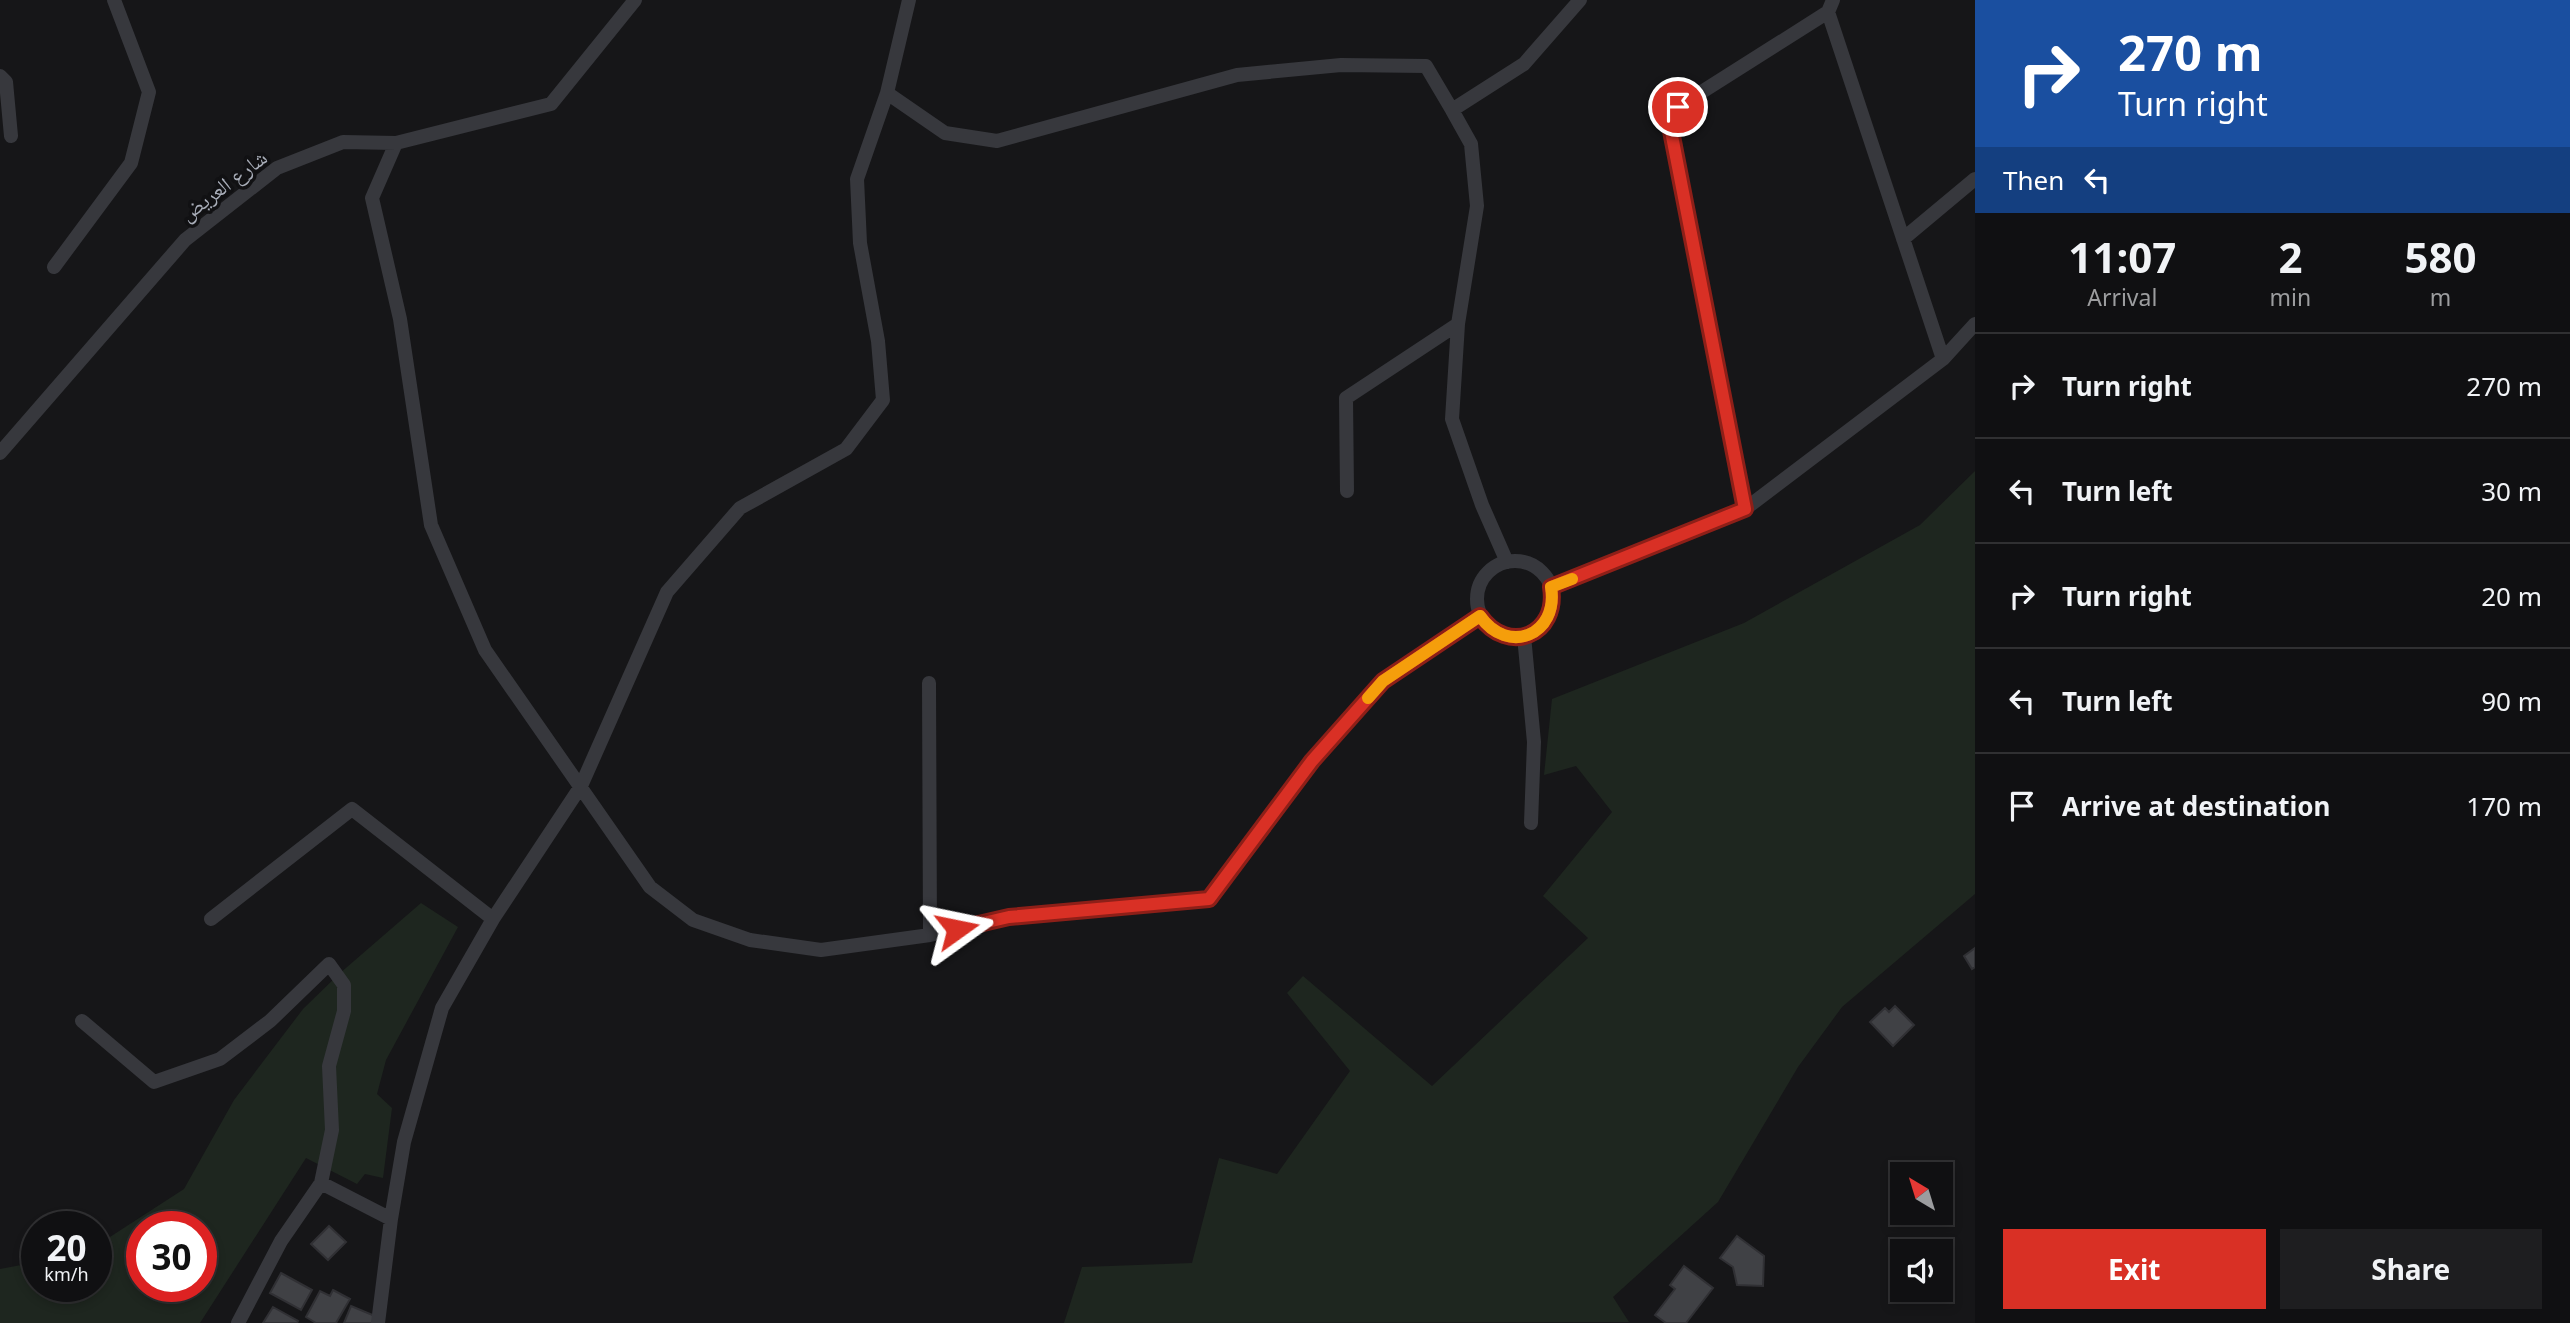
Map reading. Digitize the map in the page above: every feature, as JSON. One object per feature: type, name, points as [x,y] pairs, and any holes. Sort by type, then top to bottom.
[{"type":"street","points":[[54,267],[131,163],[149,92],[114,0]]},
{"type":"street","name":"شارع العريض","points":[[0,453],[185,240],[277,168],[343,142],[396,143],[551,104],[635,0]]},
{"type":"street","points":[[378,1323],[404,1142],[442,1008],[493,919],[581,786],[667,592],[740,508],[846,449],[883,400],[878,341],[860,243],[857,179],[887,93],[909,0]]},
{"type":"street","points":[[1452,110],[1524,64],[1580,0]]},
{"type":"street","points":[[1745,509],[1671,131],[1678,107],[1830,6],[1943,359]]},
{"type":"street","points":[[887,93],[945,133],[997,141],[1237,75],[1341,65],[1426,66],[1471,144],[1477,206],[1458,324],[1452,419],[1482,505],[1507,562]]},
{"type":"street","points":[[0,76],[6,82],[11,136]]},
{"type":"street","points":[[396,143],[372,198],[400,319],[431,525],[485,650],[650,887],[692,920],[750,940],[821,950],[930,935],[1009,917],[1209,899],[1312,761],[1383,681],[1480,616]]},
{"type":"street","points":[[1903,240],[1975,179]]},
{"type":"street","points":[[1347,491],[1346,398],[1458,324]]},
{"type":"street","points":[[1551,587],[1745,509],[1943,359],[1975,324]]},
{"type":"street","points":[[1507,562],[1529,564],[1546,577],[1551,587],[1551,612],[1536,631],[1524,636],[1511,638],[1498,634],[1487,626],[1476,604],[1480,582],[1487,573],[1507,562]]},
{"type":"street","points":[[1524,636],[1534,742],[1531,823]]},
{"type":"street","points":[[929,683],[930,935]]},
{"type":"street","points":[[211,919],[352,809],[493,919]]},
{"type":"street","points":[[82,1021],[154,1082],[220,1059],[270,1021],[329,964],[344,985],[344,1011],[329,1066],[332,1130],[321,1183],[281,1241],[238,1323]]},
{"type":"street","points":[[321,1183],[391,1219]]},
{"type":"shaded area","points":[[1975,471],[1975,894],[1842,1007],[1798,1067],[1718,1202],[1613,1297],[1629,1322],[1064,1323],[1082,1267],[1192,1263],[1219,1158],[1277,1174],[1350,1071],[1287,993],[1303,976],[1432,1086],[1588,938],[1543,896],[1612,812],[1576,766],[1544,775],[1552,699],[1744,623],[1920,525]]},
{"type":"shaded area","points":[[421,903],[458,927],[386,1060],[377,1094],[392,1108],[383,1178],[365,1174],[357,1184],[306,1158],[217,1297],[217,1211],[150,1211],[184,1189],[234,1100],[303,1009]]},
{"type":"shaded area","points":[[126,1227],[126,1302],[213,1302],[200,1323],[0,1323],[0,1269],[21,1265],[21,1302],[112,1302],[112,1236]]},
{"type":"building","points":[[1975,948],[1975,967],[1972,969],[1964,956]]},
{"type":"building","points":[[1895,1006],[1914,1025],[1893,1046],[1870,1022],[1885,1008],[1889,1012]]},
{"type":"building","points":[[329,1226],[346,1242],[328,1260],[311,1244]]},
{"type":"building","points":[[1737,1236],[1764,1256],[1763,1286],[1737,1285],[1733,1267],[1720,1258]]},
{"type":"building","points":[[1684,1266],[1713,1288],[1686,1323],[1666,1323],[1655,1315],[1675,1289],[1670,1285]]},
{"type":"building","points":[[281,1273],[312,1290],[301,1310],[270,1293]]},
{"type":"building","points":[[333,1290],[350,1299],[336,1323],[316,1323],[306,1317],[320,1291],[330,1296]]},
{"type":"building","points":[[351,1306],[375,1316],[372,1323],[344,1323]]},
{"type":"building","points":[[273,1307],[298,1321],[297,1323],[263,1323]]},
{"type":"slow traffic","points":[[1368,698],[1383,681],[1480,616],[1487,626],[1498,634],[1511,638],[1536,631],[1545,623],[1551,612],[1551,587],[1572,579]]},
{"type":"route","points":[[957,929],[1009,917],[1209,899],[1312,761],[1383,681],[1480,616],[1487,626],[1498,634],[1511,638],[1536,631],[1545,623],[1551,612],[1551,587],[1745,509],[1671,131],[1678,107]]}]
